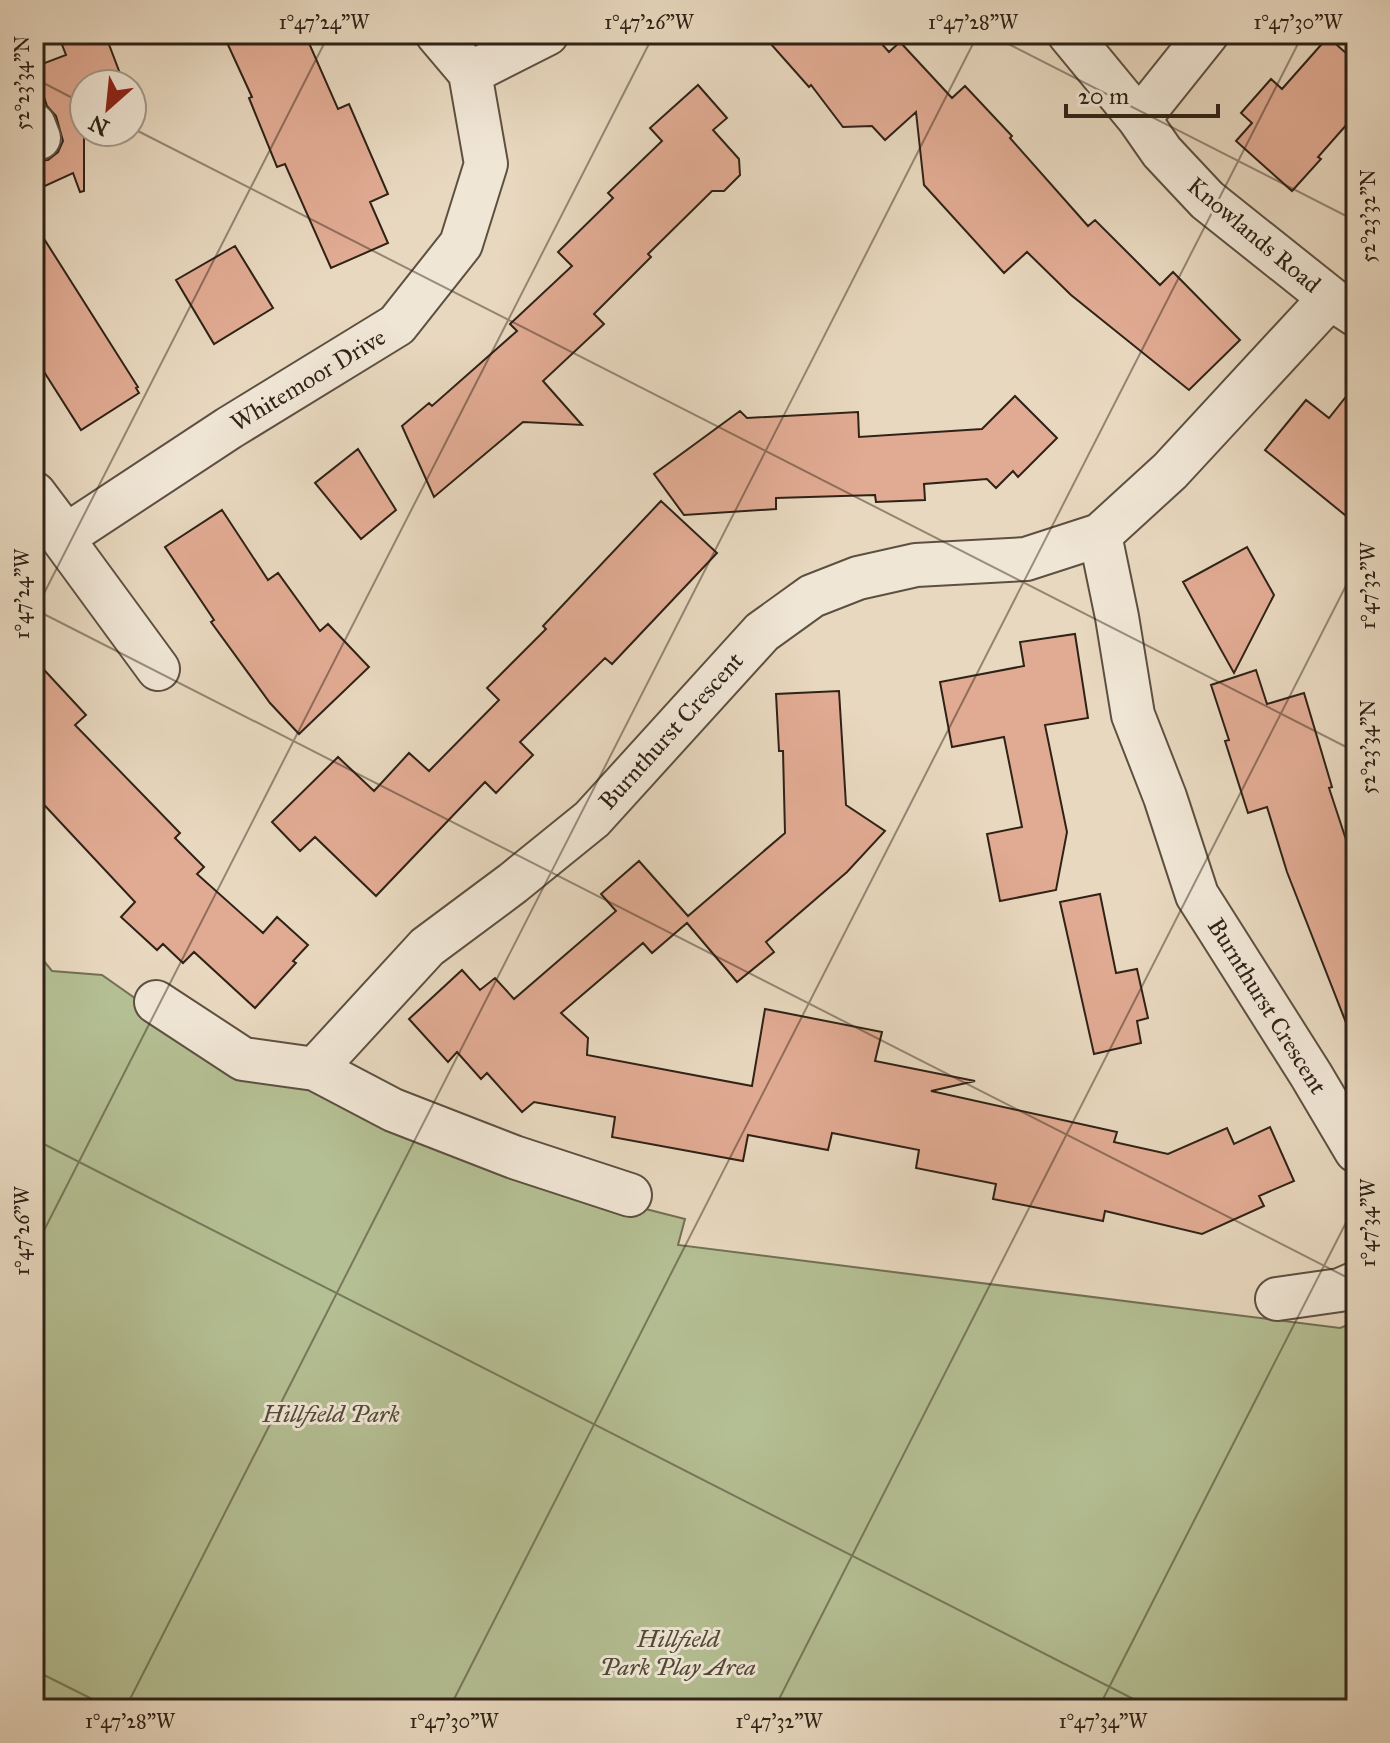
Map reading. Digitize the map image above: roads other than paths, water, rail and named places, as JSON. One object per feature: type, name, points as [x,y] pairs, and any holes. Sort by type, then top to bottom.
[{"type":"street","points":[[437,34],[470,73],[547,34]]},
{"type":"street","name":"Knowlands Road","points":[[1069,34],[1162,152],[1207,200],[1343,307]]},
{"type":"street","points":[[1139,119],[1207,34]]},
{"type":"street","name":"Whitemoor Drive","points":[[62,538],[229,428],[397,325],[461,244],[486,164],[470,73]]},
{"type":"street","name":"Burnthurst Crescent","points":[[315,1069],[427,947],[592,819],[762,632],[812,596],[858,578],[916,565],[1026,559],[1100,535],[1343,307]]},
{"type":"street","points":[[34,493],[59,526],[62,538],[158,669]]},
{"type":"street","name":"Burnthurst Crescent","points":[[1100,535],[1133,715],[1165,797],[1197,895],[1356,1151]]},
{"type":"street","points":[[156,1002],[243,1059],[315,1069],[420,1121],[514,1157],[630,1195]]},
{"type":"street","points":[[1277,1299],[1340,1290],[1356,1283]]},
{"type":"park label","name":"Hillfield Park","points":[[331,1414]]},
{"type":"park label","name":"Hillfield Park Play Area","points":[[678,1653]]}]
